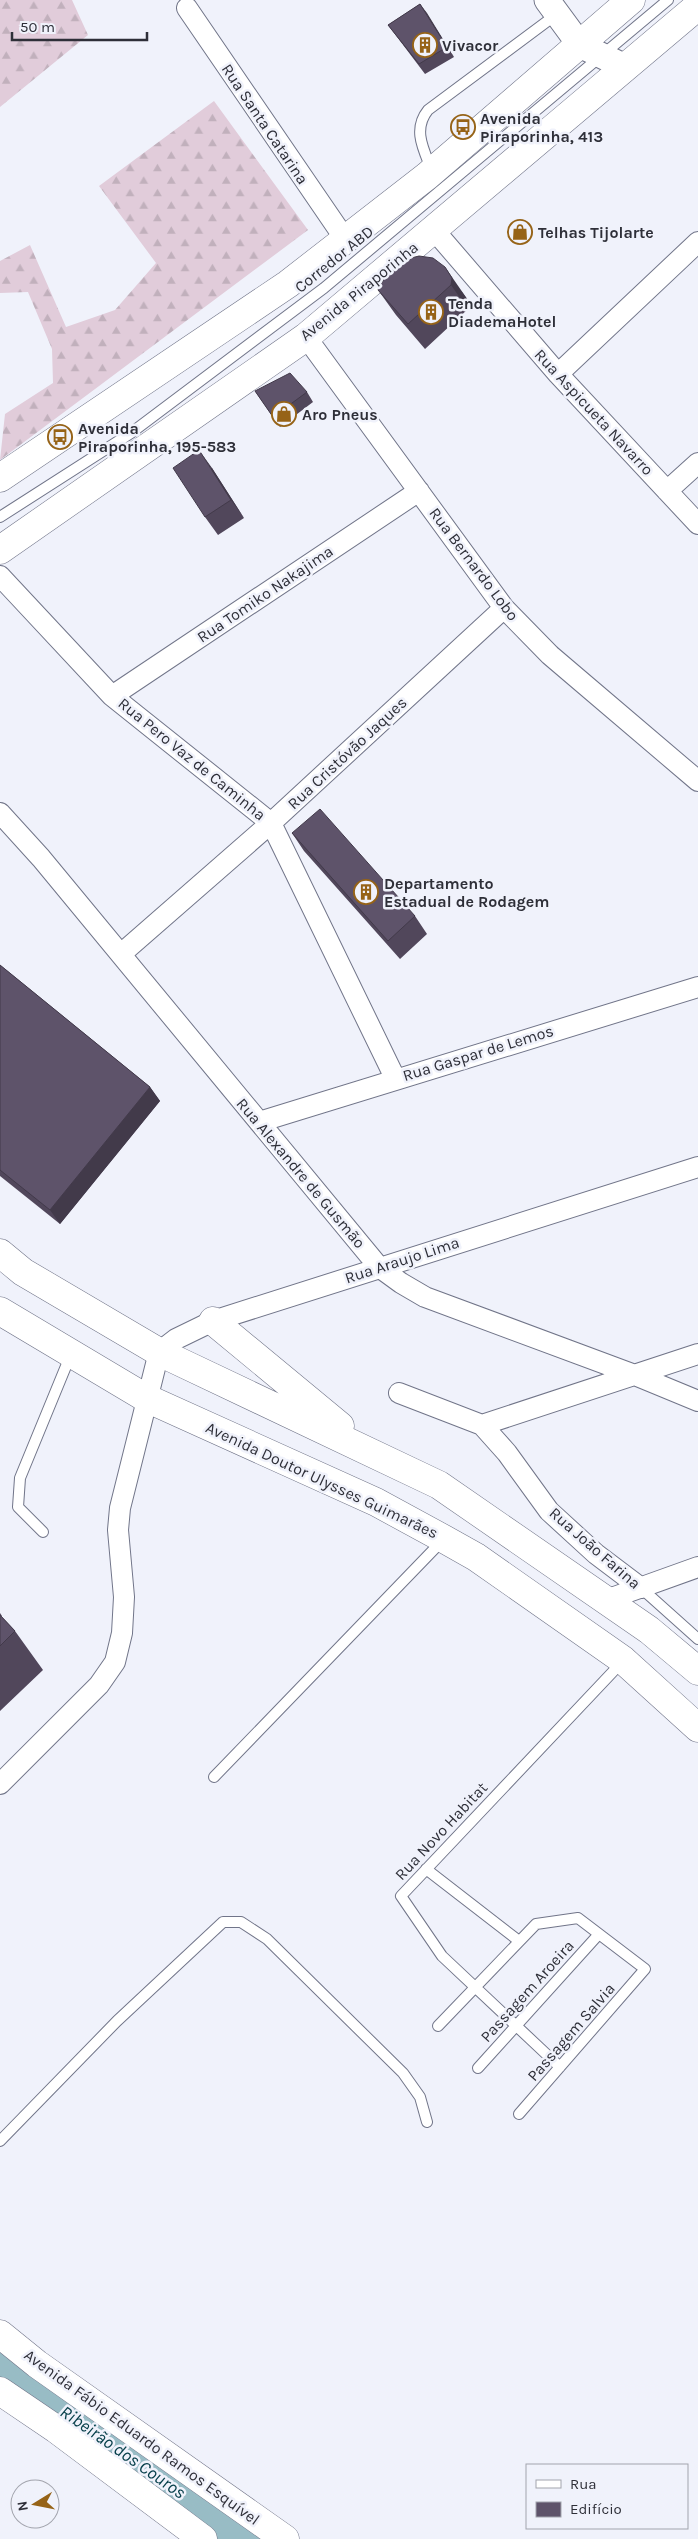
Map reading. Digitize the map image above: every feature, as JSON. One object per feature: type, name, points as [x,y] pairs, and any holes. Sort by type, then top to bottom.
[{"type":"main road","name":"Avenida Piraporinha","points":[[0,550],[306,337],[434,230],[602,56],[631,0]]},
{"type":"main road","name":"Avenida Piraporinha","points":[[0,478],[288,284],[432,171],[602,56],[698,6]]},
{"type":"main road","points":[[0,1253],[23,1272],[159,1352],[439,1485],[649,1630],[698,1671]]},
{"type":"main road","name":"Avenida Doutor Ulysses Guimarães","points":[[0,1311],[146,1398],[376,1502],[476,1557],[623,1660],[698,1728]]},
{"type":"main road","points":[[213,1321],[370,1451]]},
{"type":"main road","name":"Avenida Fábio Eduardo Ramos Esquível","points":[[0,2334],[37,2364],[285,2539]]},
{"type":"main road","points":[[0,2391],[56,2429],[203,2539]]},
{"type":"street","points":[[552,7],[602,56]]},
{"type":"street","name":"Rua Santa Catarina","points":[[187,8],[345,238]]},
{"type":"street","name":"Rua Aspicueta Navarro","points":[[434,230],[558,374],[698,524]]},
{"type":"street","points":[[558,374],[698,242]]},
{"type":"street","name":"Rua Bernardo Lobo","points":[[306,337],[504,608],[550,655],[695,772]]},
{"type":"street","points":[[667,491],[698,463]]},
{"type":"street","name":"Rua Tomiko Nakajima","points":[[112,696],[419,491]]},
{"type":"street","name":"Rua Pero Vaz de Caminha","points":[[0,576],[112,696],[271,823],[395,1078]]},
{"type":"street","name":"Rua Cristóvão Jaques","points":[[121,954],[271,823],[504,608]]},
{"type":"street","name":"Rua Alexandre de Gusmão","points":[[0,813],[41,858],[379,1266],[401,1284],[425,1296],[635,1375],[698,1401]]},
{"type":"street","name":"Rua Gaspar de Lemos","points":[[259,1122],[395,1078],[698,987]]},
{"type":"street","name":"Rua Araujo Lima","points":[[159,1352],[176,1339],[213,1321],[379,1266],[698,1168]]},
{"type":"street","points":[[0,1784],[99,1685],[115,1662],[122,1634],[124,1597],[118,1530],[120,1508],[159,1352]]},
{"type":"street","points":[[399,1393],[482,1425],[698,1354]]},
{"type":"street","name":"Rua João Farina","points":[[482,1425],[507,1453],[549,1511],[596,1554],[641,1588]]},
{"type":"street","points":[[606,1600],[698,1567]]},
{"type":"lane","name":"Corredor ABD","points":[[0,517],[131,433],[324,288],[668,0]]},
{"type":"lane","points":[[432,171],[419,135],[420,122],[428,110],[552,7]]},
{"type":"lane","points":[[43,1532],[18,1507],[20,1478],[71,1354]]},
{"type":"lane","points":[[214,1777],[444,1538]]},
{"type":"lane","name":"Rua João Farina","points":[[641,1588],[698,1639]]},
{"type":"lane","name":"Rua Novo Habitat","points":[[560,2067],[442,1956],[400,1896],[623,1660]]},
{"type":"lane","points":[[426,1869],[519,1941]]},
{"type":"lane","points":[[438,2026],[536,1924],[578,1918],[599,1934]]},
{"type":"lane","points":[[0,2141],[117,2021],[223,1922],[241,1922],[267,1939],[403,2072],[420,2097],[427,2122]]},
{"type":"lane","name":"Passagem Salvia","points":[[518,2114],[645,1969],[599,1934]]},
{"type":"lane","name":"Passagem Aroeira","points":[[478,2068],[599,1934]]},
{"type":"green space","points":[[0,0],[72,0],[88,35],[0,107]]},
{"type":"green space","points":[[214,101],[308,230],[0,460],[5,414],[53,383],[52,349],[28,292],[0,293],[0,261],[30,245],[66,327],[115,310],[156,263],[99,186]]},
{"type":"building","name":"Vivacor","points":[[420,4],[447,47],[419,64],[388,25]]},
{"type":"building","points":[[419,256],[433,258],[445,267],[452,278],[451,285],[408,324],[378,290],[385,277],[403,260]]},
{"type":"building","points":[[290,373],[307,392],[273,417],[255,391]]},
{"type":"building","points":[[199,450],[231,500],[205,517],[173,468]]},
{"type":"building","name":"Departamento Estadual de Rodagem","points":[[320,809],[415,916],[388,941],[292,833]]},
{"type":"building","points":[[0,965],[150,1087],[50,1210],[0,1170]]},
{"type":"building","points":[[0,1615],[15,1631],[0,1646]]},
{"type":"waterway","name":"Ribeirão dos Couros","points":[[0,2364],[246,2539]]},
{"type":"place","name":"Vivacor","points":[[425,45]]},
{"type":"place","name":"Avenida Piraporinha, 413","points":[[463,127]]},
{"type":"place","name":"Telhas Tijolarte","points":[[520,232]]},
{"type":"place","name":"Tenda DiademaHotel","points":[[431,312]]},
{"type":"place","name":"Aro Pneus","points":[[284,414]]},
{"type":"place","name":"Avenida Piraporinha, 195-583","points":[[60,437]]},
{"type":"place","name":"Departamento Estadual de Rodagem","points":[[366,892]]}]
